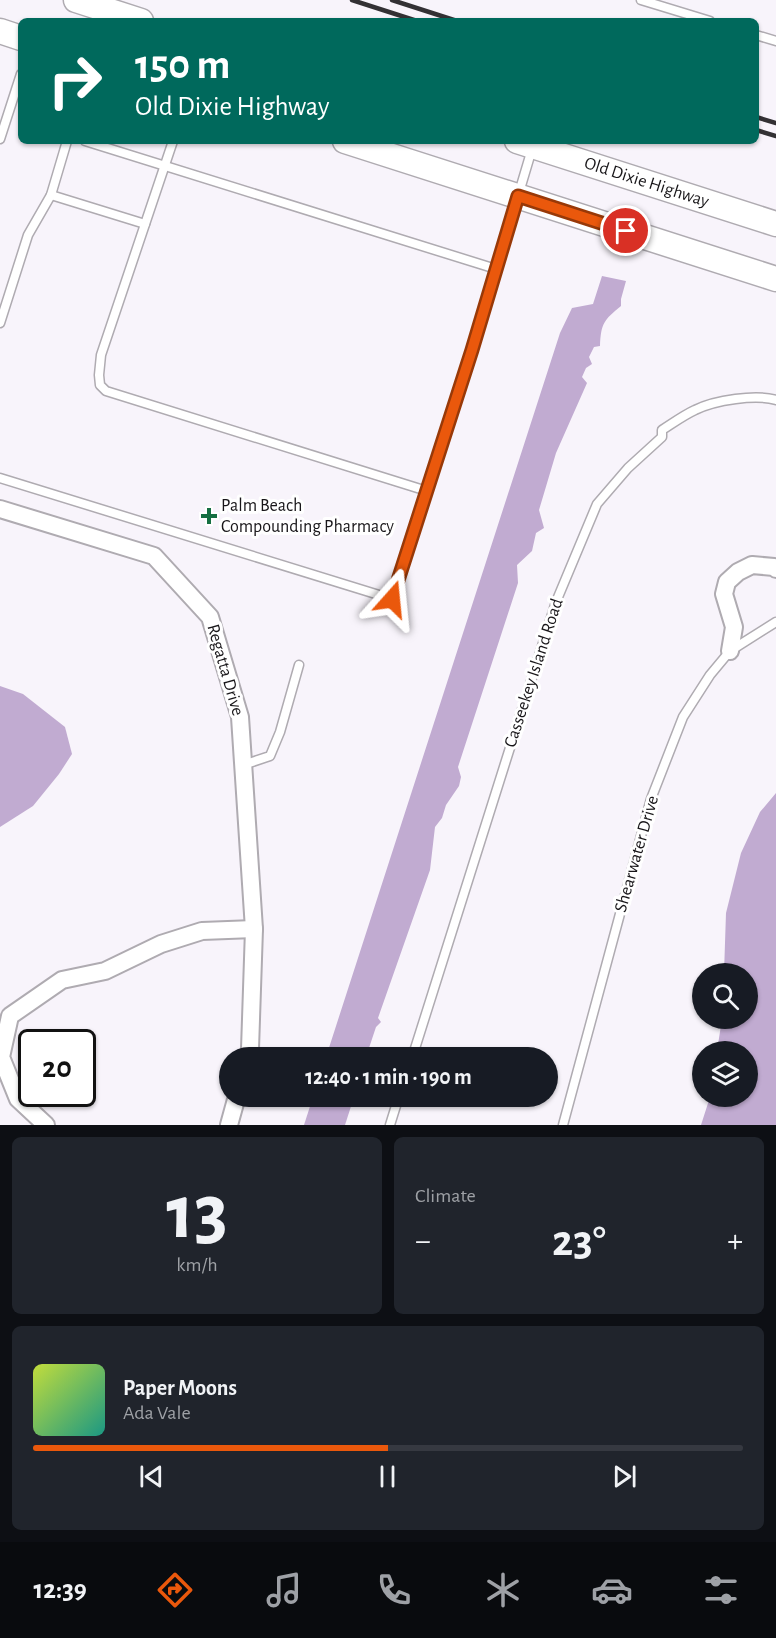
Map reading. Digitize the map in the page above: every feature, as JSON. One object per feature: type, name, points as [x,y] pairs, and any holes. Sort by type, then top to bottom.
[{"type":"main road","points":[[76,0],[132,18]]},
{"type":"main road","points":[[0,31],[18,37]]},
{"type":"main road","points":[[354,144],[776,279]]},
{"type":"main road","name":"Old Dixie Highway","points":[[525,144],[776,224]]},
{"type":"street","name":"Regatta Drive","points":[[0,510],[154,556],[210,617],[240,717],[254,929],[250,1047]]},
{"type":"street","points":[[730,651],[734,627],[726,608],[724,594],[727,582],[738,572],[752,565],[776,569]]},
{"type":"street","points":[[46,1125],[18,1099],[1,1057],[10,1016],[62,980],[105,971],[161,944],[202,931],[254,929]]},
{"type":"street","points":[[229,1125],[234,1107]]},
{"type":"lane","points":[[641,0],[700,18]]},
{"type":"lane","points":[[759,36],[776,41]]},
{"type":"lane","points":[[0,139],[4,114],[18,81]]},
{"type":"lane","points":[[0,323],[28,234],[51,195],[66,144]]},
{"type":"lane","points":[[94,144],[496,269]]},
{"type":"lane","points":[[172,144],[101,355],[100,385],[106,391],[427,490]]},
{"type":"lane","points":[[0,478],[392,599],[518,196],[525,144]]},
{"type":"lane","points":[[51,195],[145,224]]},
{"type":"lane","name":"Casseekey Island Road","points":[[415,1047],[556,602],[597,504],[628,468],[662,437],[662,430],[697,409],[732,400],[767,397],[776,400]]},
{"type":"lane","name":"Shearwater Drive","points":[[563,1125],[651,799],[683,717],[710,675],[730,651],[776,622]]},
{"type":"lane","points":[[243,765],[270,756],[298,665]]},
{"type":"lane","points":[[390,1125],[396,1107]]},
{"type":"shaded area","points":[[602,276],[626,281],[621,306],[604,323],[600,346],[594,347],[589,357],[592,364],[586,368],[582,377],[587,383],[556,453],[539,510],[544,528],[536,533],[532,551],[517,565],[518,583],[458,767],[461,777],[459,786],[435,827],[430,870],[378,1018],[381,1022],[376,1027],[369,1047],[329,1047],[560,333],[572,308],[593,304]]},
{"type":"shaded area","points":[[0,686],[23,694],[65,727],[72,754],[33,806],[0,827]]},
{"type":"shaded area","points":[[776,793],[776,1125],[701,1125],[707,1107],[758,1107],[758,1041],[719,1041],[720,1029],[758,1029],[758,963],[724,963],[726,913],[741,853],[760,812]]},
{"type":"shaded area","points":[[310,1107],[351,1107],[345,1125],[304,1125]]},
{"type":"railway","points":[[352,0],[408,18]]},
{"type":"railway","points":[[392,0],[448,18]]},
{"type":"railway","points":[[759,118],[776,123]]},
{"type":"railway","points":[[759,131],[776,136]]},
{"type":"place","name":"Palm Beach Compounding Pharmacy","points":[[209,516]]},
{"type":"route","points":[[392,599],[472,350],[518,196],[626,231]]}]
